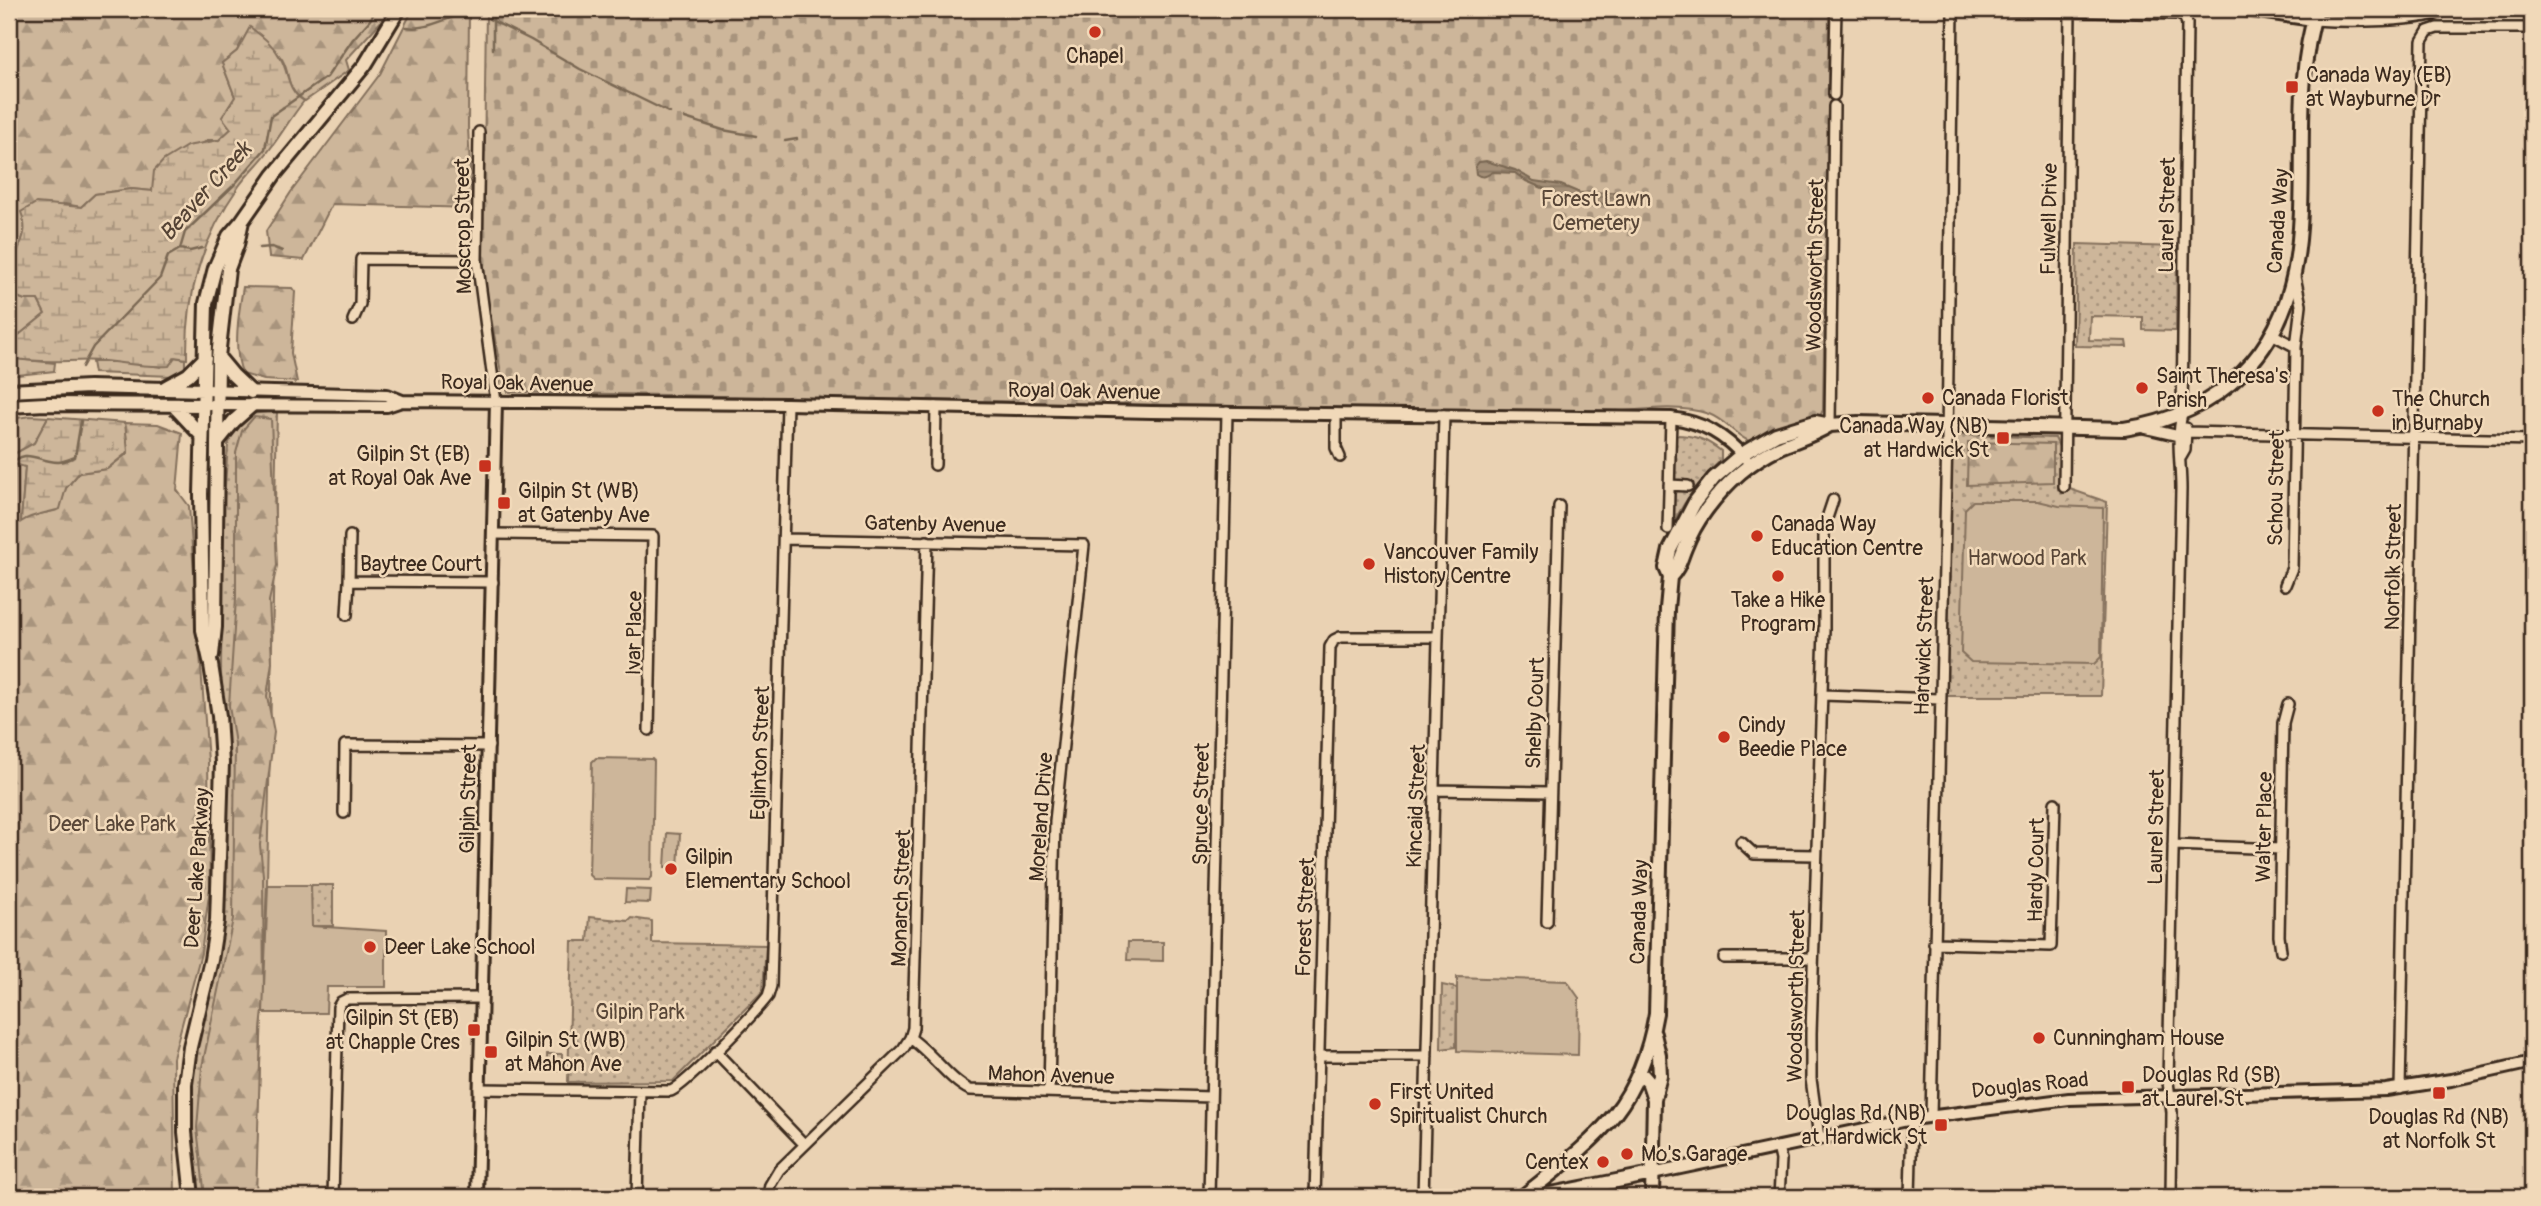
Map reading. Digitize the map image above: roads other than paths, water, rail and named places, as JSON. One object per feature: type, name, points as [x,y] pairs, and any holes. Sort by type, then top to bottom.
[{"type":"main road","name":"Deer Lake Parkway","points":[[191,1197],[185,1132],[186,1075],[214,941],[219,887],[222,763],[211,665],[203,630],[202,436],[204,405],[211,390],[212,358],[228,269],[242,221],[274,175],[365,65],[399,9]]},
{"type":"main road","name":"Canada Way","points":[[1522,1197],[1599,1134],[1621,1107],[1648,1052],[1656,1013],[1670,577],[1666,569],[1670,551],[1695,502],[1714,478],[1746,458],[1776,433],[1815,422],[1830,425],[1858,423],[2110,430],[2158,423],[2182,414],[2230,386],[2251,364],[2272,334],[2288,300],[2295,277],[2299,238],[2305,53],[2315,15]]},
{"type":"main road","points":[[164,388],[188,376],[212,358],[233,375],[251,399],[217,442]]},
{"type":"main road","name":"Royal Oak Avenue","points":[[9,391],[89,387],[211,390]]},
{"type":"main road","name":"Deer Lake Parkway","points":[[211,390],[218,405],[215,627],[211,665]]},
{"type":"main road","points":[[173,405],[202,436]]},
{"type":"main road","name":"Royal Oak Avenue","points":[[9,406],[204,405]]},
{"type":"main road","points":[[1652,1197],[1654,1098],[1660,1075],[1653,1030]]},
{"type":"main road","points":[[1640,1072],[1648,1081],[1654,1098]]},
{"type":"main road","name":"Douglas Road","points":[[1536,1197],[1652,1174]]},
{"type":"street","points":[[1834,95],[1836,9]]},
{"type":"street","name":"Hardwick Street","points":[[1931,1116],[1947,426],[1953,9]]},
{"type":"street","points":[[1975,9],[2070,11]]},
{"type":"street","points":[[2238,9],[2391,19],[2439,15],[2448,9]]},
{"type":"street","points":[[2325,9],[2351,9]]},
{"type":"street","points":[[2474,9],[2532,10]]},
{"type":"street","name":"Laurel Street","points":[[2070,11],[2178,14],[2185,18],[2188,26],[2182,414],[2185,450],[2181,457],[2173,845],[2171,1197]]},
{"type":"street","name":"Fulwell Drive","points":[[2064,486],[2070,11]]},
{"type":"street","name":"Norfolk Street","points":[[2400,1089],[2421,45],[2428,32],[2437,27],[2532,27]]},
{"type":"street","name":"Woodsworth Street","points":[[1830,425],[1834,106]]},
{"type":"street","name":"Moscrop Street","points":[[479,132],[477,260],[496,402]]},
{"type":"street","points":[[352,320],[360,304],[361,259],[477,260]]},
{"type":"street","name":"Schou Street","points":[[2285,585],[2292,568],[2296,347],[2301,305],[2295,277]]},
{"type":"street","points":[[2272,334],[2296,347]]},
{"type":"street","name":"Royal Oak Avenue","points":[[211,390],[251,399]]},
{"type":"street","name":"Royal Oak Avenue","points":[[204,405],[311,391],[387,395],[402,401],[787,404],[1671,418],[1702,425],[1727,439],[1746,458]]},
{"type":"street","name":"Gilpin Street","points":[[477,1197],[496,402]]},
{"type":"street","name":"Eglinton Street","points":[[640,1091],[675,1089],[767,998],[771,986],[787,404]]},
{"type":"street","points":[[935,466],[936,407]]},
{"type":"street","name":"Spruce Street","points":[[1209,1197],[1227,412]]},
{"type":"street","points":[[1336,414],[1336,447],[1340,457]]},
{"type":"street","name":"Kincaid Street","points":[[1423,1197],[1444,415]]},
{"type":"street","points":[[1668,529],[1671,418]]},
{"type":"street","points":[[2139,426],[2155,432],[2182,434],[2532,440]]},
{"type":"street","points":[[1669,485],[1688,486]]},
{"type":"street","name":"Woodsworth Street","points":[[1819,1137],[1811,1079],[1813,958],[1826,577],[1823,563],[1824,527],[1833,500]]},
{"type":"street","name":"Shelby Court","points":[[1546,922],[1559,506]]},
{"type":"street","name":"Ivar Place","points":[[494,534],[653,536],[649,730]]},
{"type":"street","name":"Baytree Court","points":[[347,615],[350,536]]},
{"type":"street","name":"Gatenby Avenue","points":[[784,540],[1084,545]]},
{"type":"street","name":"Monarch Street","points":[[910,1038],[915,1016],[927,541]]},
{"type":"street","name":"Moreland Drive","points":[[1049,1091],[1055,821],[1084,545]]},
{"type":"street","name":"Baytree Court","points":[[349,581],[493,582]]},
{"type":"street","name":"Forest Street","points":[[1315,1197],[1330,647],[1334,640],[1340,637],[1438,638]]},
{"type":"street","points":[[1822,695],[1940,699]]},
{"type":"street","name":"Walter Place","points":[[2281,951],[2279,936],[2283,723],[2288,704]]},
{"type":"street","points":[[344,813],[345,745],[489,746]]},
{"type":"street","points":[[1434,790],[1550,792]]},
{"type":"street","name":"Hardy Court","points":[[1934,943],[2051,946],[2054,803]]},
{"type":"street","points":[[1741,842],[1754,854],[1816,855]]},
{"type":"street","points":[[2173,845],[2281,849]]},
{"type":"street","points":[[1724,958],[1813,958]]},
{"type":"street","points":[[333,1197],[338,1007],[341,1002],[347,999],[482,998]]},
{"type":"street","points":[[768,1197],[774,1177],[804,1144],[895,1058],[910,1038]]},
{"type":"street","name":"Mahon Avenue","points":[[910,1038],[970,1090],[1211,1097]]},
{"type":"street","points":[[715,1051],[804,1144]]},
{"type":"street","points":[[1319,1056],[1427,1056]]},
{"type":"street","name":"Douglas Road","points":[[1652,1174],[1912,1119],[2050,1100],[2400,1089],[2532,1062]]},
{"type":"street","points":[[480,1089],[640,1091],[637,1197]]},
{"type":"street","points":[[1910,1197],[1912,1119]]},
{"type":"street","points":[[1778,1147],[1779,1197]]},
{"type":"waterway","name":"Beaver Creek","points":[[82,367],[93,347],[160,278],[168,256],[180,249],[185,232],[234,185],[265,149],[271,116],[327,77],[376,9]]},
{"type":"waterway","points":[[493,9],[493,49]]},
{"type":"waterway","points":[[407,27],[422,27],[468,13]]},
{"type":"waterway","points":[[489,19],[580,69],[670,113]]},
{"type":"waterway","points":[[685,118],[723,130],[756,136]]},
{"type":"waterway","points":[[785,141],[797,139]]},
{"type":"waterway","points":[[259,248],[272,247],[282,251]]},
{"type":"waterway","points":[[180,249],[190,251],[202,248]]},
{"type":"waterway","name":"Beaver Creek","points":[[9,466],[15,460],[27,456],[58,462],[75,457],[81,421]]},
{"type":"waterway","points":[[11,1192],[11,1197]]},
{"type":"place","name":"Chapel","points":[[1095,32]]},
{"type":"place","name":"Canada Way (EB) at Wayburne Dr","points":[[2292,87]]},
{"type":"place","name":"Saint Theresa's Parish","points":[[2142,388]]},
{"type":"place","name":"Canada Florist","points":[[1928,398]]},
{"type":"place","name":"The Church in Burnaby","points":[[2378,411]]},
{"type":"place","name":"Canada Way (NB) at Hardwick St","points":[[2003,438]]},
{"type":"place","name":"Gilpin St (EB) at Royal Oak Ave","points":[[485,466]]},
{"type":"place","name":"Gilpin St (WB) at Gatenby Ave","points":[[504,503]]},
{"type":"place","name":"Canada Way Education Centre","points":[[1757,536]]},
{"type":"place","name":"Vancouver Family History Centre","points":[[1369,564]]},
{"type":"place","name":"Take a Hike Program","points":[[1778,576]]},
{"type":"place","name":"Cindy Beedie Place","points":[[1724,737]]},
{"type":"place","name":"Gilpin Elementary School","points":[[671,869]]},
{"type":"place","name":"Deer Lake School","points":[[370,947]]},
{"type":"place","name":"Gilpin St (EB) at Chapple Cres","points":[[474,1030]]},
{"type":"place","name":"Cunningham House","points":[[2039,1038]]},
{"type":"place","name":"Gilpin St (WB) at Mahon Ave","points":[[491,1052]]},
{"type":"place","name":"Douglas Rd (SB) at Laurel St","points":[[2128,1087]]},
{"type":"place","name":"Douglas Rd (NB) at Norfolk St","points":[[2439,1093]]},
{"type":"place","name":"First United Spiritualist Church","points":[[1375,1104]]},
{"type":"place","name":"Douglas Rd (NB) at Hardwick St","points":[[1941,1125]]},
{"type":"place","name":"Mo's Garage","points":[[1627,1154]]},
{"type":"place","name":"Centex","points":[[1603,1162]]},
{"type":"park label","name":"Forest Lawn Cemetery","points":[[1596,211]]},
{"type":"park label","name":"Harwood Park","points":[[2027,558]]},
{"type":"park label","name":"Deer Lake Park","points":[[112,824]]},
{"type":"park label","name":"Gilpin Park","points":[[640,1012]]}]
